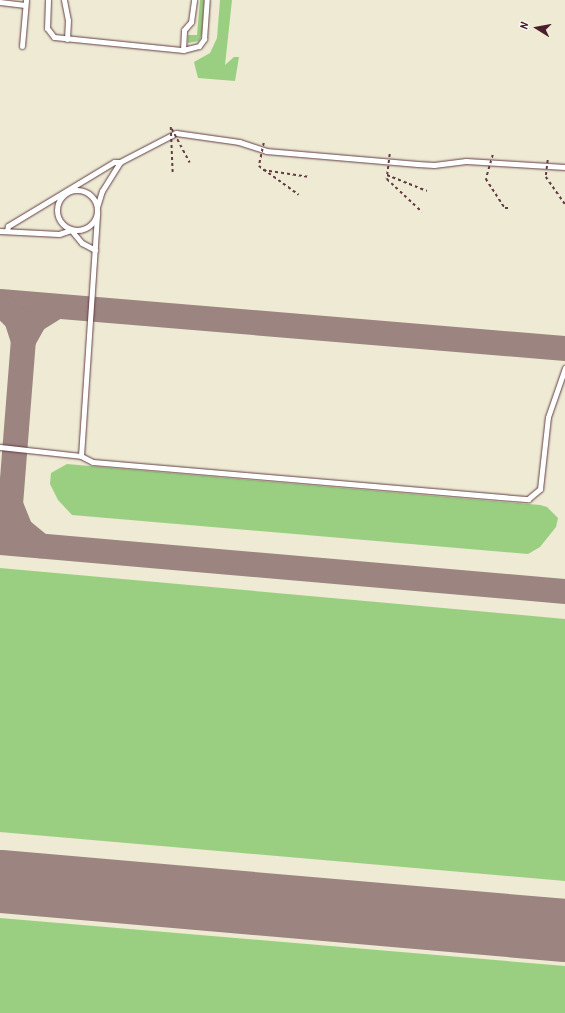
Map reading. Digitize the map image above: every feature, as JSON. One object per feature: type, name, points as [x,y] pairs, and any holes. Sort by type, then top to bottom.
[{"type":"lane","points":[[48,0],[47,28],[49,33],[54,37],[183,50],[198,46],[204,39],[207,0]]},
{"type":"lane","points":[[64,0],[68,20],[67,39]]},
{"type":"lane","points":[[183,50],[184,30],[191,22],[194,0]]},
{"type":"lane","points":[[0,2],[26,2],[22,46]]},
{"type":"lane","points":[[95,250],[82,243],[72,230],[60,222],[58,216],[58,202],[66,193],[114,162],[120,162],[176,133],[239,142],[266,151],[434,165],[466,161],[565,167]]},
{"type":"lane","points":[[81,456],[97,213],[102,191],[120,162]]},
{"type":"lane","points":[[7,230],[8,226],[72,190],[85,191],[95,200],[98,207]]},
{"type":"lane","points":[[0,231],[7,230],[53,234],[85,229],[91,225],[97,213]]},
{"type":"lane","points":[[0,447],[81,456],[93,462],[528,499],[540,489],[548,417],[565,368]]},
{"type":"path","points":[[173,176],[171,127],[190,162]]},
{"type":"path","points":[[264,143],[259,166],[299,196]]},
{"type":"path","points":[[390,154],[387,178],[422,212]]},
{"type":"path","points":[[493,155],[486,180],[505,208],[509,208]]},
{"type":"path","points":[[548,160],[546,177],[565,204]]},
{"type":"path","points":[[263,170],[309,177]]},
{"type":"path","points":[[387,174],[427,191]]},
{"type":"green space","points":[[200,0],[204,0],[202,34],[199,41],[188,43],[188,35],[197,35]]},
{"type":"green space","points":[[220,0],[232,0],[225,65],[234,57],[239,57],[235,81],[198,78],[194,62],[210,53],[217,38]]},
{"type":"green space","points":[[67,464],[540,505],[547,507],[558,518],[556,527],[540,547],[528,554],[72,515],[58,500],[50,484],[51,473]]},
{"type":"green space","points":[[0,568],[565,619],[565,881],[0,832]]},
{"type":"green space","points":[[0,918],[565,966],[565,1013],[0,1013]]},
{"type":"taxiway","points":[[0,301],[565,348]]},
{"type":"taxiway","points":[[0,303],[16,319],[23,340],[34,320],[56,306]]},
{"type":"taxiway","points":[[10,504],[23,340]]},
{"type":"taxiway","points":[[0,524],[8,514],[10,504],[20,529],[40,545]]},
{"type":"taxiway","points":[[0,542],[565,591]]},
{"type":"runway","points":[[0,881],[565,930]]}]
